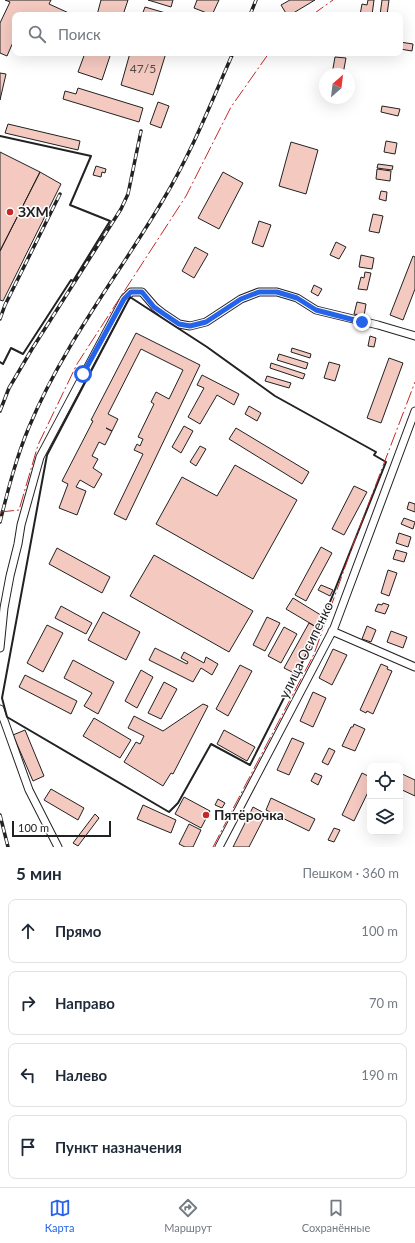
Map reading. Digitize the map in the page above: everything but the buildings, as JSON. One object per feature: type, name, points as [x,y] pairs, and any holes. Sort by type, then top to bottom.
[{"type":"street","points":[[0,648],[4,608],[10,576],[21,525],[40,457],[124,299],[131,292],[142,292],[159,311],[179,324],[190,326],[206,322],[241,299],[259,292],[277,292],[297,298],[316,310],[378,325],[415,336]]},
{"type":"street","name":"улица Осипенко","points":[[219,847],[332,631],[415,412]]},
{"type":"street","points":[[332,631],[415,667]]},
{"type":"street","points":[[0,709],[28,790],[58,847]]},
{"type":"railway","points":[[251,12],[256,0]]},
{"type":"railway","points":[[0,522],[20,450],[43,397],[74,339],[146,228],[183,165],[232,56]]},
{"type":"railway","points":[[0,411],[9,388],[32,349],[121,209],[128,194],[141,131]]},
{"type":"railway","points":[[0,319],[5,305],[60,194]]},
{"type":"railway","points":[[0,815],[8,847]]},
{"type":"wall","points":[[0,136],[91,156],[70,205],[110,221],[73,281],[71,280],[23,354],[11,348],[3,364],[0,362]]},
{"type":"wall","points":[[130,297],[207,347],[275,396],[376,452],[374,455],[386,462],[324,617],[310,641],[313,642],[250,765],[211,744],[178,803],[169,812],[7,717],[2,698],[47,455],[130,297]]},
{"type":"power","points":[[316,12],[333,0]]},
{"type":"power","points":[[0,512],[19,510],[38,445],[77,364],[186,196],[231,107],[267,56]]},
{"type":"power","points":[[213,847],[314,654],[354,542],[415,382]]},
{"type":"place","name":"ЗХМ","points":[[10,212]]},
{"type":"place","name":"Пятёрочка","points":[[206,815]]},
{"type":"route","points":[[83,374],[124,299],[131,292],[142,292],[154,307],[179,324],[190,326],[206,322],[241,299],[259,292],[277,292],[297,298],[316,310],[362,322]]}]
